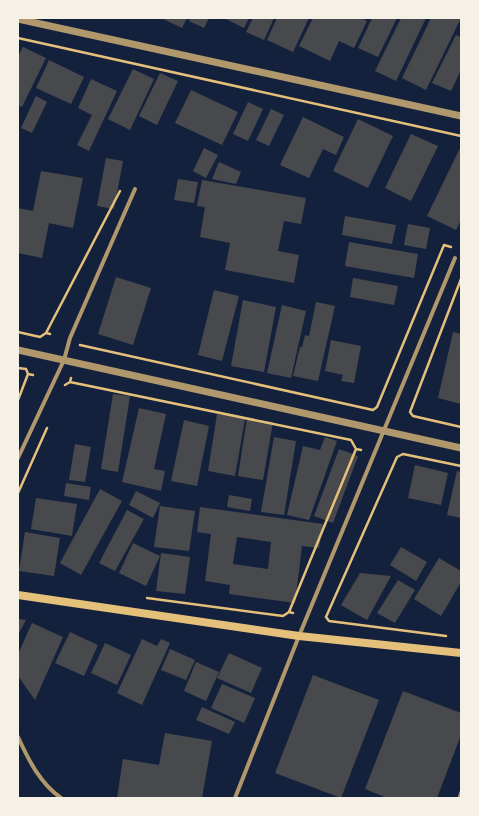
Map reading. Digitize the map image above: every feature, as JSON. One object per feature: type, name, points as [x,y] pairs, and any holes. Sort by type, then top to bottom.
[{"type":"main road","points":[[18,595],[299,636],[461,653]]},
{"type":"street","points":[[18,19],[461,116]]},
{"type":"street","points":[[18,458],[64,360],[70,338],[135,189]]},
{"type":"street","points":[[235,798],[299,636],[455,258]]},
{"type":"street","points":[[18,350],[461,448]]},
{"type":"street","points":[[18,738],[28,759],[48,788],[61,798]]},
{"type":"lane","points":[[459,798],[461,792]]},
{"type":"path","points":[[18,38],[461,136]]},
{"type":"path","points":[[78,343],[79,345],[373,410],[378,407],[444,245],[455,249]]},
{"type":"path","points":[[461,279],[411,415],[461,427]]},
{"type":"path","points":[[18,332],[42,336],[50,334]]},
{"type":"path","points":[[18,368],[26,369],[28,373],[33,375]]},
{"type":"path","points":[[18,400],[28,373]]},
{"type":"path","points":[[63,392],[71,378]]},
{"type":"path","points":[[69,383],[351,440],[356,449],[361,450]]},
{"type":"path","points":[[18,493],[50,421]]},
{"type":"path","points":[[143,598],[284,616],[289,612],[356,449]]},
{"type":"path","points":[[404,449],[324,617],[329,622],[451,637]]},
{"type":"path","points":[[392,456],[461,466]]},
{"type":"path","points":[[289,612],[293,613]]},
{"type":"building","points":[[161,18],[187,18],[182,28]]},
{"type":"building","points":[[190,18],[209,18],[204,28],[189,21]]},
{"type":"building","points":[[224,18],[249,18],[244,28]]},
{"type":"building","points":[[253,18],[274,18],[264,40],[246,32]]},
{"type":"building","points":[[277,18],[309,18],[293,52],[267,40]]},
{"type":"building","points":[[313,18],[361,18],[367,21],[354,48],[339,41],[330,61],[299,46]]},
{"type":"building","points":[[372,18],[397,18],[378,57],[358,48]]},
{"type":"building","points":[[401,18],[426,18],[396,81],[375,71]]},
{"type":"building","points":[[431,18],[461,18],[426,90],[402,78]]},
{"type":"building","points":[[456,35],[461,37],[461,70],[451,91],[432,83]]},
{"type":"building","points":[[23,47],[46,58],[22,107],[18,105],[18,56]]},
{"type":"building","points":[[49,60],[84,77],[71,104],[36,88]]},
{"type":"building","points":[[133,69],[154,79],[130,130],[108,119]]},
{"type":"building","points":[[160,73],[178,81],[157,125],[139,116]]},
{"type":"building","points":[[91,79],[117,91],[89,151],[77,145],[92,115],[78,108]]},
{"type":"building","points":[[191,90],[238,112],[222,145],[175,123]]},
{"type":"building","points":[[36,96],[47,102],[32,133],[21,128]]},
{"type":"building","points":[[248,102],[263,109],[248,141],[233,134]]},
{"type":"building","points":[[271,109],[284,115],[269,146],[256,140]]},
{"type":"building","points":[[303,117],[344,137],[336,155],[323,149],[309,178],[280,165]]},
{"type":"building","points":[[358,119],[393,136],[368,188],[333,171]]},
{"type":"building","points":[[411,134],[438,146],[411,201],[385,188]]},
{"type":"building","points":[[204,148],[218,155],[206,178],[193,171]]},
{"type":"building","points":[[460,148],[461,220],[456,230],[427,216]]},
{"type":"building","points":[[106,158],[123,161],[114,209],[97,206]]},
{"type":"building","points":[[219,162],[241,172],[236,184],[212,179]]},
{"type":"building","points":[[41,171],[83,178],[73,228],[49,223],[42,258],[18,253],[18,208],[33,211]]},
{"type":"building","points":[[178,179],[198,182],[194,203],[174,200]]},
{"type":"building","points":[[202,180],[306,198],[301,224],[284,221],[278,251],[299,255],[294,283],[225,270],[230,243],[200,237],[205,207],[197,206]]},
{"type":"building","points":[[345,216],[396,225],[392,244],[342,235]]},
{"type":"building","points":[[408,224],[430,228],[426,249],[404,245]]},
{"type":"building","points":[[349,242],[418,254],[414,278],[345,266]]},
{"type":"building","points":[[116,277],[151,288],[133,345],[98,334]]},
{"type":"building","points":[[353,278],[398,286],[394,305],[350,297]]},
{"type":"building","points":[[214,290],[239,296],[222,361],[198,355]]},
{"type":"building","points":[[243,300],[276,307],[264,372],[231,366]]},
{"type":"building","points":[[316,302],[335,306],[318,381],[293,376],[300,347],[302,347],[305,335],[309,336]]},
{"type":"building","points":[[282,305],[306,311],[291,378],[267,373]]},
{"type":"building","points":[[453,332],[461,334],[461,404],[438,398]]},
{"type":"building","points":[[331,340],[361,346],[354,383],[341,381],[343,375],[325,371]]},
{"type":"building","points":[[113,394],[130,396],[118,472],[101,469]]},
{"type":"building","points":[[139,408],[166,414],[154,469],[165,471],[161,491],[122,482]]},
{"type":"building","points":[[217,414],[245,419],[235,476],[208,471]]},
{"type":"building","points":[[247,418],[273,422],[263,480],[238,476]]},
{"type":"building","points":[[184,420],[209,426],[197,486],[171,481]]},
{"type":"building","points":[[274,437],[296,441],[284,515],[261,512]]},
{"type":"building","points":[[325,437],[337,441],[309,520],[287,515],[303,446],[320,450]]},
{"type":"building","points":[[75,444],[91,447],[85,482],[69,480]]},
{"type":"building","points":[[339,449],[358,456],[333,523],[314,516]]},
{"type":"building","points":[[415,465],[448,473],[441,505],[408,498]]},
{"type":"building","points":[[457,471],[461,472],[461,518],[447,515]]},
{"type":"building","points":[[66,483],[91,487],[89,500],[64,496]]},
{"type":"building","points":[[100,489],[122,501],[81,575],[60,563]]},
{"type":"building","points":[[136,491],[160,503],[153,518],[129,505]]},
{"type":"building","points":[[229,495],[252,499],[250,511],[227,507]]},
{"type":"building","points":[[36,498],[77,504],[72,536],[31,529]]},
{"type":"building","points":[[160,506],[195,511],[189,551],[154,547]]},
{"type":"building","points":[[200,507],[323,524],[319,548],[302,546],[295,603],[229,594],[230,585],[205,581],[211,534],[197,532]],"holes":[[[237,537],[271,542],[268,569],[233,564]]]},
{"type":"building","points":[[127,510],[144,519],[115,571],[99,563]]},
{"type":"building","points":[[25,532],[60,538],[54,576],[19,571]]},
{"type":"building","points":[[133,543],[160,556],[146,586],[119,573]]},
{"type":"building","points":[[401,547],[427,562],[416,581],[390,565]]},
{"type":"building","points":[[161,553],[190,557],[185,594],[156,591]]},
{"type":"building","points":[[439,558],[461,571],[461,582],[441,616],[414,599]]},
{"type":"building","points":[[360,573],[391,576],[367,620],[341,605]]},
{"type":"building","points":[[398,580],[415,590],[395,623],[377,613]]},
{"type":"building","points":[[18,619],[26,620],[18,635]]},
{"type":"building","points":[[32,623],[63,637],[35,700],[18,676],[18,654]]},
{"type":"building","points":[[70,632],[98,645],[84,676],[55,663]]},
{"type":"building","points":[[142,639],[157,646],[161,639],[170,643],[142,705],[117,693]]},
{"type":"building","points":[[105,643],[131,655],[117,685],[91,673]]},
{"type":"building","points":[[170,649],[195,660],[186,680],[161,670]]},
{"type":"building","points":[[229,653],[262,668],[251,693],[217,678]]},
{"type":"building","points":[[196,662],[219,672],[206,701],[184,691]]},
{"type":"building","points":[[313,675],[379,700],[341,798],[275,773]]},
{"type":"building","points":[[222,684],[255,698],[244,723],[211,708]]},
{"type":"building","points":[[403,691],[461,713],[461,735],[437,798],[387,798],[365,789]]},
{"type":"building","points":[[202,707],[235,722],[229,734],[196,720]]},
{"type":"building","points":[[165,733],[212,741],[202,798],[117,798],[123,759],[159,765]]}]
